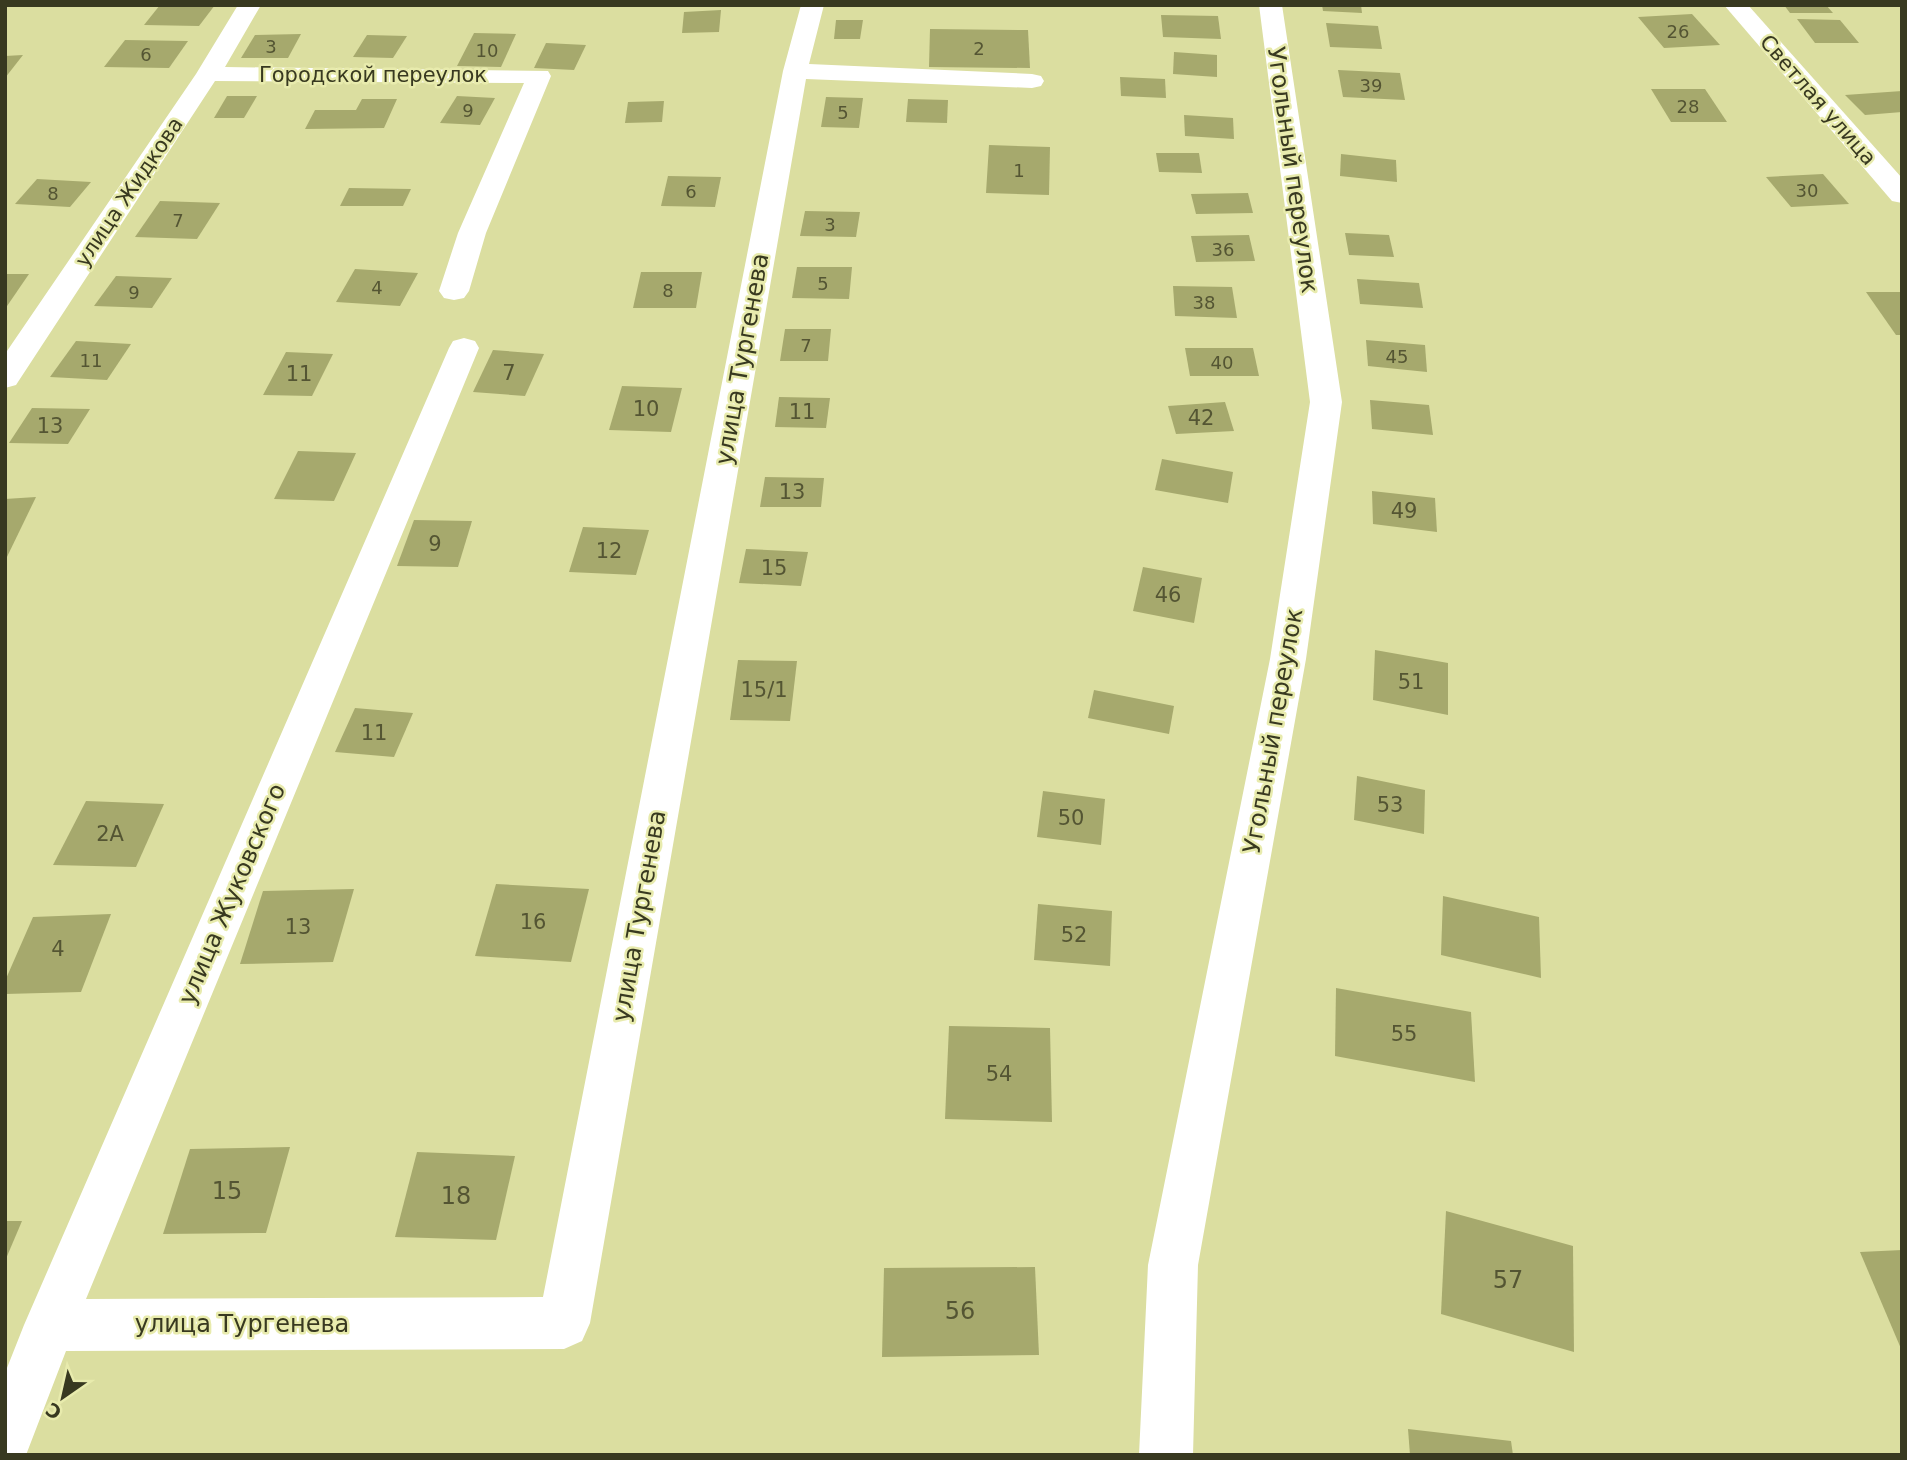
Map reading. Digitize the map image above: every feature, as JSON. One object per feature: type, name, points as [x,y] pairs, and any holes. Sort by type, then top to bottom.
[{"type":"street","name":"улица Жидкова","points":[[5,378],[208,75],[250,5]]},
{"type":"street","name":"улица Тургенева","points":[[50,1325],[564,1323],[795,71],[813,5]]},
{"type":"street","name":"Угольный переулок","points":[[1166,1455],[1173,1265],[1288,659],[1326,402],[1270,5]]},
{"type":"street","name":"Светлая улица","points":[[1735,5],[1902,195]]},
{"type":"street","points":[[795,71],[1032,81]]},
{"type":"street","name":"Городской переулок","points":[[208,75],[539,76],[472,233],[454,290]]},
{"type":"street","name":"улица Жуковского","points":[[5,1441],[50,1325],[464,348]]},
{"type":"building","points":[[160,5],[215,5],[199,26],[144,25]]},
{"type":"building","points":[[1322,5],[1361,5],[1362,13],[1323,11]]},
{"type":"building","points":[[1784,5],[1826,5],[1833,13],[1790,13]]},
{"type":"building","points":[[721,10],[719,32],[682,33],[684,12]]},
{"type":"building","points":[[1692,14],[1720,45],[1664,48],[1638,17]]},
{"type":"building","points":[[1161,15],[1218,16],[1221,39],[1163,37]]},
{"type":"building","points":[[1797,19],[1840,20],[1859,43],[1815,43]]},
{"type":"building","points":[[836,20],[863,20],[860,39],[834,39]]},
{"type":"building","points":[[1326,23],[1378,26],[1382,49],[1330,47]]},
{"type":"building","points":[[930,29],[1028,30],[1030,68],[929,67]]},
{"type":"building","points":[[474,33],[516,34],[501,67],[457,66]]},
{"type":"building","points":[[301,34],[288,58],[241,58],[255,35]]},
{"type":"building","points":[[367,35],[407,36],[393,58],[353,57]]},
{"type":"building","points":[[125,40],[188,41],[169,68],[104,67]]},
{"type":"building","points":[[546,43],[586,45],[574,70],[534,68]]},
{"type":"building","points":[[1174,52],[1217,55],[1217,77],[1173,74]]},
{"type":"building","points":[[23,55],[5,78],[5,56]]},
{"type":"building","points":[[1338,70],[1400,73],[1405,100],[1343,97]]},
{"type":"building","points":[[1120,77],[1165,79],[1166,98],[1121,96]]},
{"type":"building","points":[[1651,89],[1705,89],[1727,122],[1671,122]]},
{"type":"building","points":[[1902,91],[1902,112],[1865,115],[1845,95]]},
{"type":"building","points":[[227,96],[257,96],[244,118],[214,118]]},
{"type":"building","points":[[457,96],[495,98],[480,125],[440,123]]},
{"type":"building","points":[[826,97],[863,98],[859,128],[821,127]]},
{"type":"building","points":[[362,99],[397,99],[384,128],[305,129],[315,110],[356,110]]},
{"type":"building","points":[[908,99],[948,100],[947,123],[906,122]]},
{"type":"building","points":[[664,101],[662,122],[625,123],[628,102]]},
{"type":"building","points":[[1184,115],[1233,118],[1234,139],[1185,136]]},
{"type":"building","points":[[989,145],[1050,147],[1049,195],[986,193]]},
{"type":"building","points":[[1156,153],[1199,153],[1202,173],[1159,172]]},
{"type":"building","points":[[1341,154],[1396,160],[1397,182],[1340,176]]},
{"type":"building","points":[[1823,174],[1849,204],[1791,207],[1766,177]]},
{"type":"building","points":[[668,176],[721,177],[715,207],[661,206]]},
{"type":"building","points":[[37,179],[91,182],[70,207],[15,204]]},
{"type":"building","points":[[349,188],[411,189],[403,206],[340,206]]},
{"type":"building","points":[[1248,193],[1253,213],[1196,214],[1191,194]]},
{"type":"building","points":[[160,201],[220,203],[197,239],[135,237]]},
{"type":"building","points":[[805,211],[860,212],[856,237],[800,236]]},
{"type":"building","points":[[1345,233],[1389,235],[1394,257],[1349,255]]},
{"type":"building","points":[[1249,235],[1255,261],[1196,262],[1191,236]]},
{"type":"building","points":[[797,267],[852,267],[849,299],[792,298]]},
{"type":"building","points":[[355,269],[418,273],[400,306],[336,302]]},
{"type":"building","points":[[641,272],[702,272],[696,308],[633,308]]},
{"type":"building","points":[[5,274],[29,274],[5,309]]},
{"type":"building","points":[[116,276],[172,278],[152,308],[94,306]]},
{"type":"building","points":[[1357,279],[1419,283],[1423,308],[1360,304]]},
{"type":"building","points":[[1173,286],[1232,287],[1237,318],[1175,316]]},
{"type":"building","points":[[1866,292],[1902,292],[1902,335],[1896,335]]},
{"type":"building","points":[[785,329],[831,329],[828,361],[780,361]]},
{"type":"building","points":[[1366,340],[1425,345],[1427,372],[1368,366]]},
{"type":"building","points":[[76,341],[131,344],[107,380],[50,377]]},
{"type":"building","points":[[1185,348],[1253,348],[1259,376],[1190,376]]},
{"type":"building","points":[[493,350],[544,354],[525,396],[473,392]]},
{"type":"building","points":[[286,352],[333,354],[312,396],[263,395]]},
{"type":"building","points":[[622,386],[682,388],[671,432],[609,430]]},
{"type":"building","points":[[779,397],[830,398],[826,428],[775,427]]},
{"type":"building","points":[[1370,400],[1429,405],[1433,435],[1372,429]]},
{"type":"building","points":[[1225,402],[1234,431],[1176,434],[1168,406]]},
{"type":"building","points":[[32,408],[90,409],[68,444],[9,443]]},
{"type":"building","points":[[298,451],[356,453],[334,501],[274,499]]},
{"type":"building","points":[[1162,459],[1233,472],[1228,503],[1155,490]]},
{"type":"building","points":[[765,477],[824,478],[821,507],[760,507]]},
{"type":"building","points":[[1372,491],[1435,498],[1437,532],[1373,524]]},
{"type":"building","points":[[36,497],[5,561],[5,499]]},
{"type":"building","points":[[414,520],[472,521],[458,567],[397,566]]},
{"type":"building","points":[[583,527],[649,530],[636,575],[569,572]]},
{"type":"building","points":[[746,549],[808,552],[801,586],[739,583]]},
{"type":"building","points":[[1143,567],[1202,578],[1194,623],[1133,611]]},
{"type":"building","points":[[1375,650],[1448,663],[1448,715],[1373,700]]},
{"type":"building","points":[[738,660],[797,661],[790,721],[730,720]]},
{"type":"building","points":[[1094,690],[1174,706],[1169,734],[1088,718]]},
{"type":"building","points":[[355,708],[413,713],[394,757],[335,752]]},
{"type":"building","points":[[1357,776],[1425,790],[1424,834],[1354,820]]},
{"type":"building","points":[[1043,791],[1105,799],[1101,845],[1037,837]]},
{"type":"building","points":[[86,801],[164,804],[136,867],[53,865]]},
{"type":"building","points":[[496,884],[589,889],[571,962],[475,956]]},
{"type":"building","points":[[354,889],[333,962],[240,964],[263,891]]},
{"type":"building","points":[[1443,896],[1539,917],[1541,978],[1441,955]]},
{"type":"building","points":[[1038,904],[1112,911],[1110,966],[1034,960]]},
{"type":"building","points":[[111,914],[81,992],[5,994],[5,981],[33,917]]},
{"type":"building","points":[[1336,988],[1471,1012],[1475,1082],[1335,1056]]},
{"type":"building","points":[[949,1026],[1050,1028],[1052,1122],[945,1119]]},
{"type":"building","points":[[290,1147],[266,1233],[163,1234],[190,1149]]},
{"type":"building","points":[[417,1152],[515,1156],[496,1240],[395,1237]]},
{"type":"building","points":[[1446,1211],[1573,1246],[1574,1352],[1441,1314]]},
{"type":"building","points":[[5,1221],[22,1221],[5,1261]]},
{"type":"building","points":[[1902,1250],[1902,1351],[1860,1252]]},
{"type":"building","points":[[1035,1267],[1039,1355],[882,1357],[884,1268]]},
{"type":"building","points":[[1408,1429],[1511,1441],[1513,1455],[1410,1455]]}]
